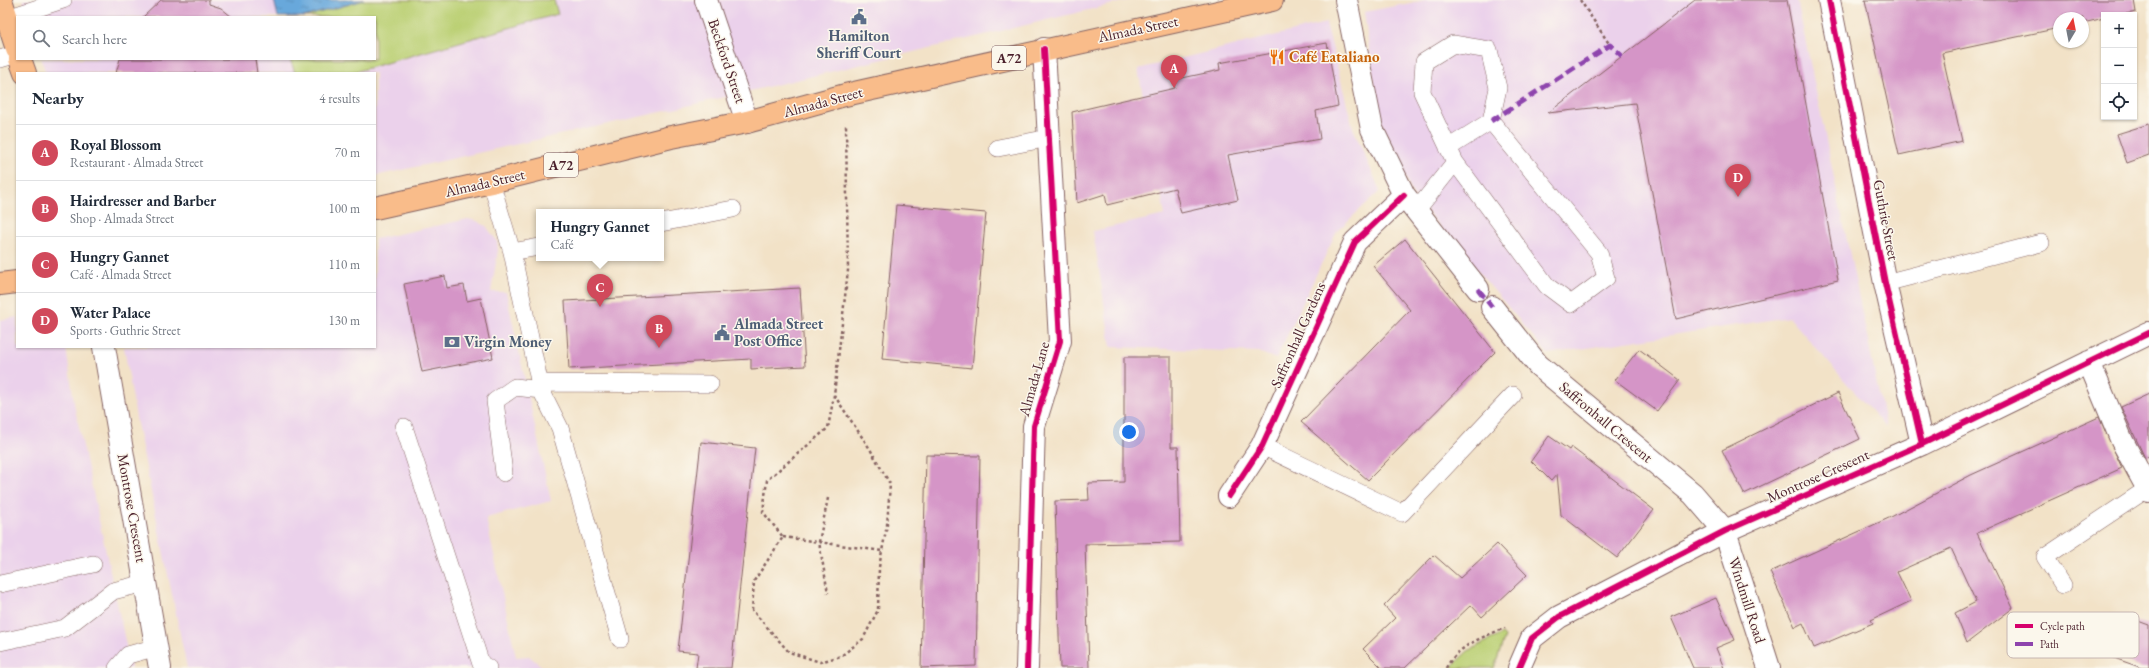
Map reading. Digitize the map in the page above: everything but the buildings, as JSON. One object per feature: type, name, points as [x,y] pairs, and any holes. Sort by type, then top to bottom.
[{"type":"main road","name":"Almada Street","points":[[376,208],[491,182],[670,137],[747,122],[845,95],[1044,49],[1272,0]]},
{"type":"main road","points":[[4,9],[16,45]]},
{"type":"main road","points":[[20,60],[25,72]]},
{"type":"main road","points":[[0,284],[16,282]]},
{"type":"street","name":"Beckford Street","points":[[706,0],[747,122]]},
{"type":"street","points":[[1346,0],[1372,129],[1410,203],[1478,288]]},
{"type":"street","name":"Guthrie Street","points":[[1829,0],[1885,283],[1922,444]]},
{"type":"street","name":"Almada Lane","points":[[1027,668],[1034,426],[1060,340],[1044,49]]},
{"type":"street","name":"Saffronhall Gardens","points":[[1229,496],[1262,446],[1355,242],[1410,203]]},
{"type":"street","name":"Saffronhall Crescent","points":[[1492,307],[1538,365],[1693,494],[1725,531]]},
{"type":"street","name":"Montrose Crescent","points":[[1519,668],[1532,638],[1559,617],[1725,531],[1922,444],[2149,333]]},
{"type":"street","name":"Montrose Crescent","points":[[104,348],[160,668]]},
{"type":"street","points":[[2089,362],[2122,441],[2148,490]]},
{"type":"street","name":"Windmill Road","points":[[1725,531],[1769,668]]},
{"type":"lane","points":[[4,9],[63,0]]},
{"type":"lane","points":[[1410,203],[1452,155],[1491,121],[1498,88],[1489,50],[1453,44],[1424,62],[1422,92],[1452,155],[1547,286],[1571,304],[1606,278],[1599,253],[1491,121]]},
{"type":"lane","points":[[0,59],[16,54]]},
{"type":"lane","points":[[998,148],[1049,138]]},
{"type":"lane","points":[[491,182],[512,252],[541,387],[560,428],[620,639]]},
{"type":"lane","points":[[664,222],[733,209]]},
{"type":"lane","points":[[1885,283],[2040,243]]},
{"type":"lane","points":[[512,252],[536,248]]},
{"type":"lane","points":[[504,472],[495,401],[515,387],[710,384]]},
{"type":"lane","points":[[1262,446],[1402,513],[1513,395]]},
{"type":"lane","points":[[404,427],[480,664],[488,668]]},
{"type":"lane","points":[[2063,585],[2045,557],[2148,490]]},
{"type":"lane","points":[[0,584],[93,564]]},
{"type":"lane","points":[[0,642],[65,628],[113,591],[145,583]]},
{"type":"lane","points":[[118,668],[128,655],[157,647]]},
{"type":"path","points":[[1580,0],[1610,45]]},
{"type":"path","points":[[845,95],[848,270],[834,395],[828,428],[767,480],[763,512],[783,537],[882,551]]},
{"type":"path","points":[[783,537],[754,581],[752,610],[789,652],[820,662],[841,656],[863,639],[878,610],[879,566],[887,525],[890,484],[870,449],[834,395]]},
{"type":"path","points":[[828,498],[819,542],[828,593]]},
{"type":"path","points":[[1446,668],[1457,652],[1473,641],[1505,627],[1528,645]]},
{"type":"shaded area","points":[[23,0],[1130,0],[670,110],[376,176],[376,72],[46,72],[41,60],[376,60],[376,16],[28,16]]},
{"type":"shaded area","points":[[1426,0],[1797,0],[1886,428],[1789,317],[1548,354],[1413,195],[1379,117],[1364,12]]},
{"type":"shaded area","points":[[1326,23],[1353,128],[1380,191],[1337,231],[1276,359],[1259,352],[1111,347],[1093,231],[1165,215],[1138,69]]},
{"type":"shaded area","points":[[468,219],[477,221],[486,226],[497,241],[498,250],[491,292],[506,292],[551,501],[486,518],[516,657],[529,656],[544,668],[187,668],[137,423],[124,348],[376,348],[376,239]]},
{"type":"shaded area","points":[[16,317],[16,348],[66,348],[75,409],[131,668],[0,668],[0,320]]},
{"type":"green space","points":[[364,0],[554,0],[558,14],[355,72],[295,72],[290,60],[376,60],[376,16],[308,16]]},
{"type":"green space","points":[[1502,634],[1505,637],[1494,668],[1450,668],[1468,651]]},
{"type":"water","points":[[274,0],[364,0],[308,16],[278,16]]},
{"type":"marked path","points":[[1491,121],[1610,45],[1622,56]]},
{"type":"marked path","points":[[1478,289],[1492,307]]},
{"type":"cycle path","points":[[1829,0],[1885,283],[1922,444]]},
{"type":"cycle path","points":[[1027,668],[1034,426],[1060,341],[1044,49]]},
{"type":"cycle path","points":[[1229,496],[1262,446],[1355,242],[1404,195]]},
{"type":"cycle path","points":[[1519,668],[1532,638],[1559,617],[1725,531],[1922,444],[2149,333]]},
{"type":"place","name":"Hamilton Sheriff Court","points":[[859,17]]},
{"type":"place","name":"Café Eataliano","points":[[1277,57]]},
{"type":"place","name":"Royal Blossom","points":[[1174,88]]},
{"type":"place","name":"Water Palace","points":[[1738,197]]},
{"type":"place","name":"Hungry Gannet","points":[[600,307]]},
{"type":"place","name":"Almada Street Post Office","points":[[722,333]]},
{"type":"place","name":"Virgin Money","points":[[452,342]]},
{"type":"place","name":"Hairdresser and Barber","points":[[659,348]]}]
